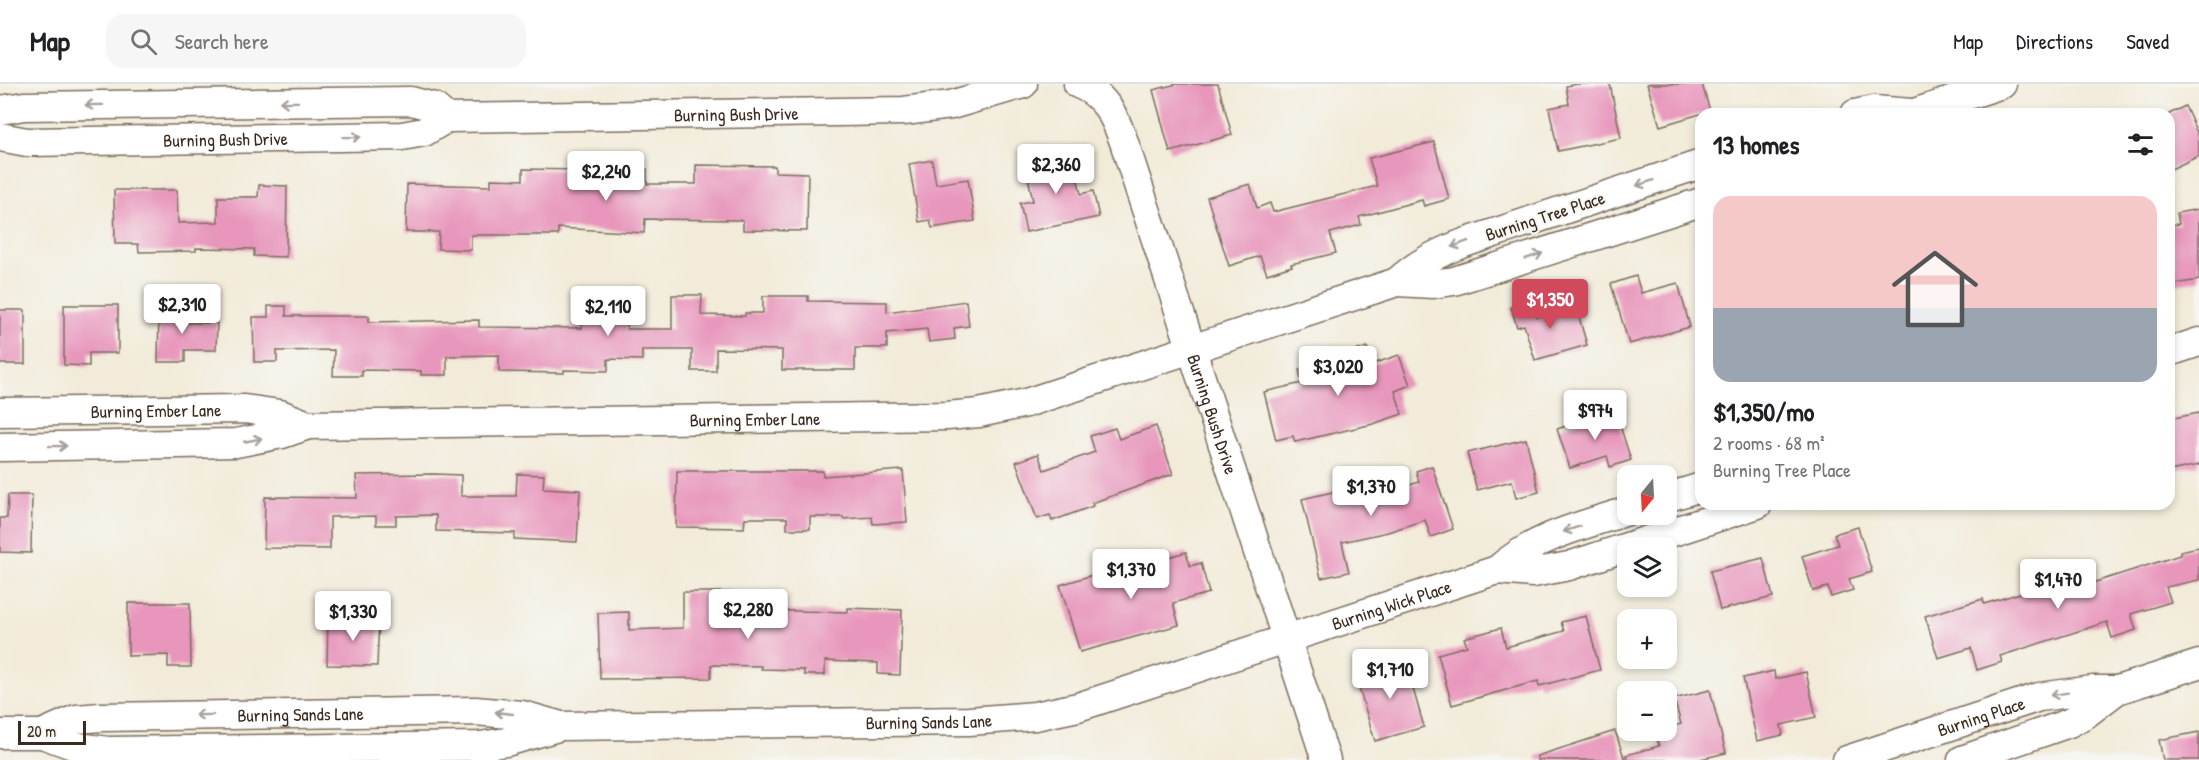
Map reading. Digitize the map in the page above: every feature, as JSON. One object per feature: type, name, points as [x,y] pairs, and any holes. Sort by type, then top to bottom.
[{"type":"street","name":"Burning Bush Drive","points":[[0,136],[27,142],[409,136],[432,129],[447,118],[904,111],[951,105],[1023,84]]},
{"type":"street","points":[[1929,108],[2002,84]]},
{"type":"street","name":"Burning Bush Drive","points":[[1091,86],[1112,114],[1124,142],[1326,760]]},
{"type":"street","name":"Burning Bush Drive","points":[[0,110],[36,106],[411,101],[434,106],[447,118]]},
{"type":"street","name":"Burning Tree Place","points":[[1397,282],[1411,269],[1446,249],[1695,166]]},
{"type":"street","name":"Burning Tree Place","points":[[1192,349],[1397,282],[1432,284],[1454,281],[1695,204]]},
{"type":"street","points":[[2175,350],[2199,342]]},
{"type":"street","name":"Burning Ember Lane","points":[[0,447],[224,444],[263,438],[308,425],[963,415],[1026,403],[1192,349]]},
{"type":"street","name":"Burning Ember Lane","points":[[0,411],[244,409],[286,416],[308,425]]},
{"type":"street","points":[[1677,495],[1695,489]]},
{"type":"street","name":"Burning Wick Place","points":[[1497,570],[1533,573],[1569,566],[1740,510]]},
{"type":"street","name":"Burning Wick Place","points":[[1286,639],[1497,570],[1542,540],[1617,515]]},
{"type":"street","name":"Burning Sands Lane","points":[[0,734],[42,734],[75,719],[88,717],[463,711],[522,715],[561,726],[913,723],[1002,719],[1035,716],[1078,707],[1286,639]]},
{"type":"street","name":"Burning Place","points":[[1847,760],[2039,697],[2083,690],[2117,690],[2199,664]]},
{"type":"street","name":"Burning Place","points":[[1962,760],[2069,723],[2117,690]]},
{"type":"building","points":[[1177,84],[1218,84],[1232,135],[1170,152],[1153,90]]},
{"type":"building","points":[[1610,84],[1621,138],[1558,151],[1549,108],[1569,104],[1566,86]]},
{"type":"building","points":[[1647,84],[1702,84],[1709,108],[1695,108],[1695,116],[1660,126]]},
{"type":"building","points":[[2185,106],[2199,137],[2199,156],[2175,167],[2175,111]]},
{"type":"building","points":[[1434,142],[1449,199],[1424,206],[1422,200],[1359,217],[1361,225],[1330,233],[1336,253],[1291,264],[1292,266],[1267,274],[1260,256],[1229,266],[1207,197],[1250,184],[1257,208],[1270,203],[1273,212],[1377,186],[1369,158]]},
{"type":"building","points":[[1072,154],[1081,194],[1093,191],[1099,217],[1026,232],[1020,203],[1033,201],[1025,163]]},
{"type":"building","points":[[932,160],[936,184],[968,179],[975,221],[932,228],[930,220],[919,222],[909,164]]},
{"type":"building","points":[[578,165],[647,169],[647,184],[696,184],[696,165],[775,166],[775,172],[808,173],[807,231],[743,230],[743,220],[645,219],[644,233],[558,228],[558,235],[471,235],[471,250],[438,249],[439,232],[406,232],[407,184],[491,186],[491,179],[523,180],[523,169],[578,170]]},
{"type":"building","points":[[259,185],[287,186],[286,257],[254,256],[254,249],[196,248],[196,251],[139,252],[138,244],[115,244],[114,190],[177,190],[178,223],[218,222],[218,197],[258,197]]},
{"type":"building","points":[[2199,209],[2199,280],[2175,284],[2175,224],[2179,224],[2177,213]]},
{"type":"building","points":[[1636,276],[1641,293],[1678,283],[1690,327],[1629,344],[1611,284]]},
{"type":"building","points":[[672,295],[702,295],[701,315],[745,316],[745,313],[763,313],[763,296],[808,296],[808,301],[887,302],[887,312],[966,301],[969,326],[954,328],[955,339],[929,342],[927,329],[887,333],[887,348],[855,348],[855,370],[782,370],[782,350],[716,349],[716,371],[692,371],[692,350],[642,350],[642,360],[608,359],[608,371],[564,370],[564,373],[499,372],[499,355],[447,356],[447,375],[421,375],[421,371],[362,370],[362,376],[333,376],[334,350],[277,351],[277,362],[254,362],[253,317],[268,317],[268,306],[286,306],[286,316],[369,316],[369,322],[479,320],[479,327],[582,328],[582,316],[627,316],[627,329],[672,329]]},
{"type":"building","points":[[1533,301],[1537,317],[1576,307],[1587,345],[1535,360],[1524,325],[1517,327],[1511,307]]},
{"type":"building","points":[[64,305],[118,305],[118,353],[89,353],[89,366],[64,365]]},
{"type":"building","points":[[159,306],[185,306],[185,323],[217,323],[216,350],[185,350],[185,362],[158,362]]},
{"type":"building","points":[[0,310],[25,310],[25,364],[0,364]]},
{"type":"building","points":[[1367,347],[1373,364],[1399,355],[1410,385],[1395,391],[1402,414],[1373,424],[1295,442],[1293,436],[1276,440],[1264,392],[1302,383],[1299,369],[1345,358],[1344,354]]},
{"type":"building","points":[[1615,410],[1631,460],[1610,467],[1607,456],[1570,468],[1557,429]]},
{"type":"building","points":[[2199,413],[2199,465],[2175,470],[2175,418]]},
{"type":"building","points":[[1156,426],[1173,474],[1092,503],[1093,506],[1052,521],[1050,515],[1037,519],[1016,462],[1038,454],[1044,470],[1095,452],[1090,436],[1115,428],[1119,439]]},
{"type":"building","points":[[1526,439],[1539,492],[1516,498],[1512,481],[1477,490],[1467,453]]},
{"type":"building","points":[[1432,466],[1453,529],[1431,537],[1425,520],[1388,532],[1342,542],[1349,572],[1321,578],[1302,499],[1367,484],[1370,498],[1419,482],[1416,471]]},
{"type":"building","points":[[903,470],[907,522],[873,524],[872,517],[843,519],[843,517],[810,517],[810,529],[787,529],[787,518],[745,518],[744,528],[676,527],[677,471],[823,471],[823,476]]},
{"type":"building","points":[[435,474],[461,475],[461,496],[516,496],[517,474],[544,475],[543,488],[580,490],[577,542],[514,539],[515,533],[436,531],[436,515],[396,516],[396,525],[376,525],[376,516],[330,517],[330,549],[264,548],[265,497],[357,498],[356,475]]},
{"type":"building","points":[[8,495],[32,495],[31,553],[0,552],[0,518],[7,518]]},
{"type":"building","points":[[1858,527],[1872,572],[1849,579],[1853,590],[1831,597],[1828,587],[1813,591],[1802,556],[1838,545],[1834,534]]},
{"type":"building","points":[[2199,547],[2199,580],[2166,587],[2171,602],[2131,614],[2136,630],[2112,638],[2107,622],[2000,656],[2002,662],[1977,670],[1971,648],[1938,658],[1925,616],[1983,599],[1984,604],[2047,585],[2044,575],[2074,567],[2080,587],[2180,555],[2180,551]]},
{"type":"building","points":[[1186,552],[1190,566],[1201,563],[1209,593],[1173,603],[1179,625],[1080,652],[1060,585],[1112,569],[1113,573]]},
{"type":"building","points":[[1763,558],[1773,597],[1720,610],[1710,571]]},
{"type":"building","points":[[683,592],[739,592],[739,610],[848,612],[848,608],[902,610],[900,675],[878,674],[878,663],[825,661],[825,675],[804,675],[804,670],[761,669],[761,666],[711,665],[711,678],[600,679],[598,613],[629,612],[629,630],[683,628]]},
{"type":"building","points":[[128,603],[190,603],[191,667],[168,667],[168,655],[128,656]]},
{"type":"building","points":[[1586,616],[1600,670],[1539,686],[1538,681],[1452,705],[1438,654],[1467,646],[1464,638],[1501,628],[1506,647],[1564,631],[1561,622]]},
{"type":"building","points":[[328,618],[379,619],[377,666],[327,665]]},
{"type":"building","points":[[1404,657],[1424,727],[1375,741],[1355,675],[1377,669],[1376,665]]},
{"type":"building","points":[[1774,671],[1775,679],[1806,672],[1816,717],[1781,725],[1783,735],[1757,741],[1743,678]]},
{"type":"building","points":[[1710,690],[1726,753],[1696,760],[1627,760],[1626,755],[1659,746],[1658,741],[1677,741],[1677,725],[1681,724],[1677,698]]},
{"type":"building","points":[[1615,731],[1625,760],[1537,760],[1537,756]]},
{"type":"building","points":[[2199,732],[2199,760],[2163,760],[2159,740]]}]
